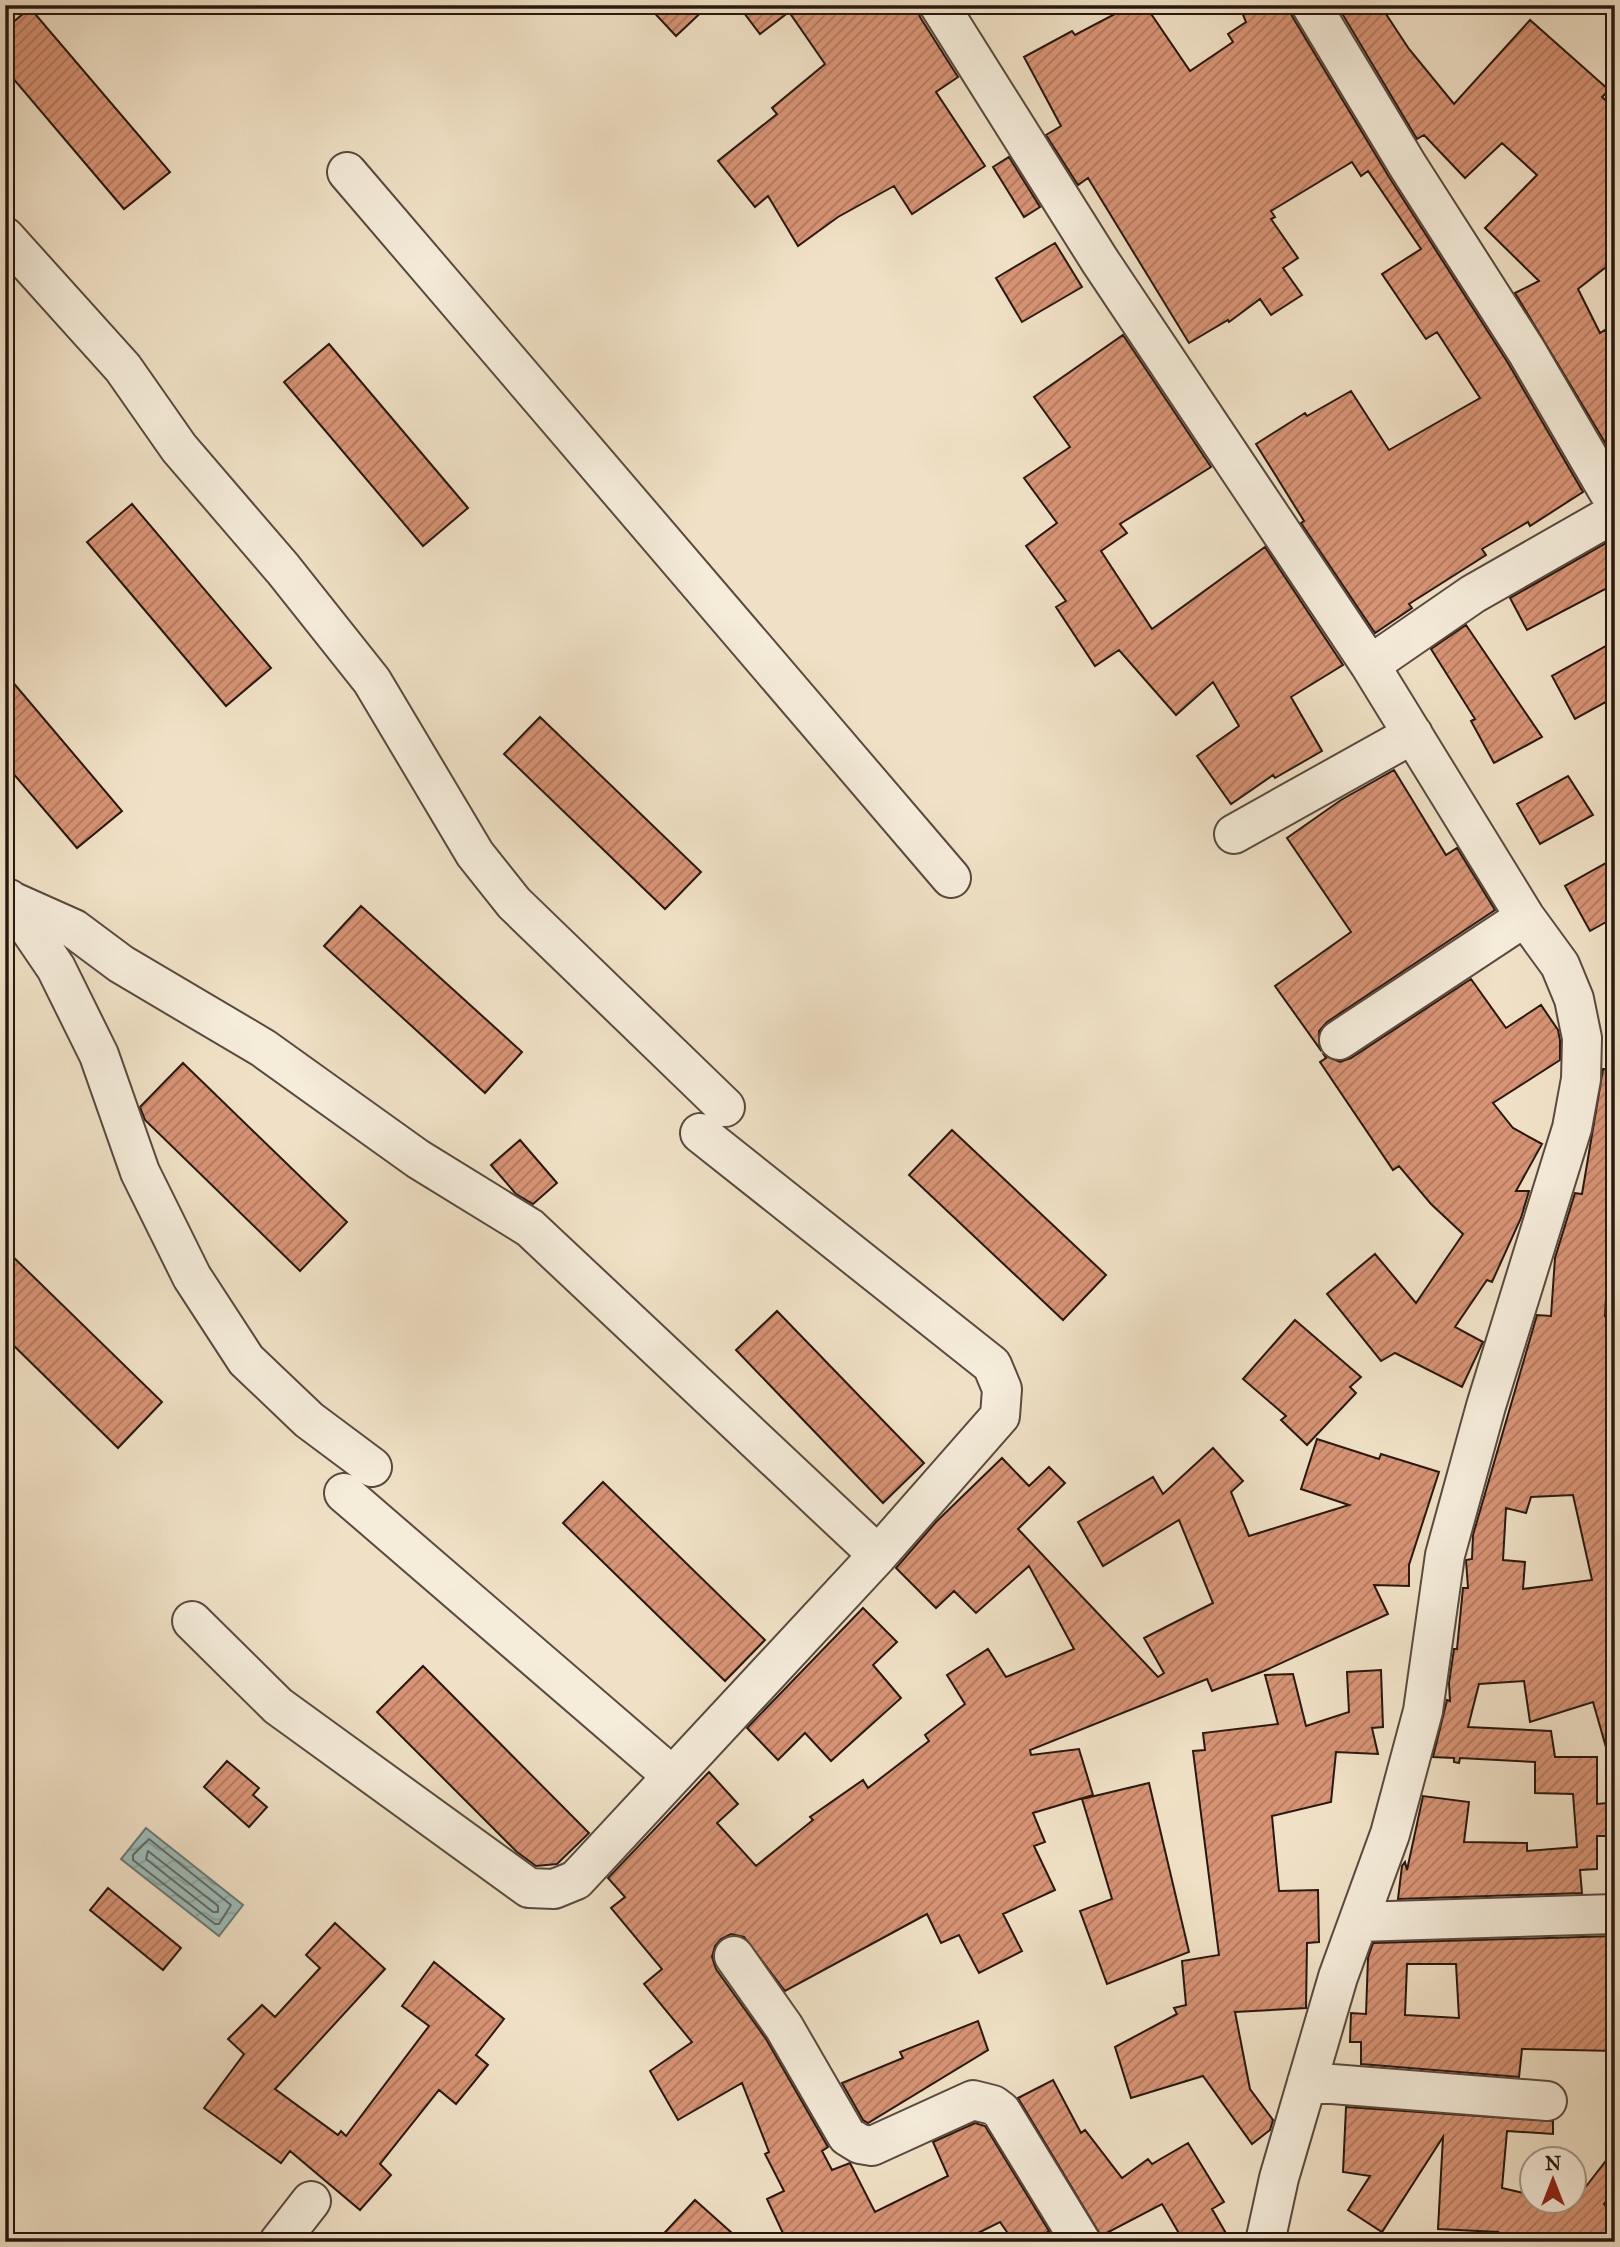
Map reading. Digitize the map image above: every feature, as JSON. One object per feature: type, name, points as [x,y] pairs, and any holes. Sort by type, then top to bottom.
[{"type":"street","points":[[939,5],[1100,261],[1370,665],[1525,917],[1560,965],[1574,999],[1582,1038],[1581,1079],[1572,1128],[1486,1406],[1445,1555],[1423,1711],[1390,1834],[1338,1977],[1279,2178],[1265,2242]]},
{"type":"street","points":[[1311,5],[1408,166],[1527,352],[1615,503]]},
{"type":"street","points":[[347,172],[951,878]]},
{"type":"street","points":[[5,237],[122,368],[179,448],[284,569],[372,681],[475,854],[514,902],[713,1120],[992,1365],[1002,1389],[1000,1416],[878,1555],[576,1880],[554,1889],[528,1888],[278,1706],[192,1621]]},
{"type":"street","points":[[1370,665],[1473,594],[1615,513]]},
{"type":"street","points":[[1234,834],[1413,734]]},
{"type":"street","points":[[7,897],[74,929],[121,964],[263,1048],[418,1159],[530,1228],[878,1555]]},
{"type":"street","points":[[7,897],[56,968],[99,1055],[140,1172],[192,1277],[246,1360],[309,1420],[372,1466]]},
{"type":"street","points":[[1339,1040],[1525,917]]},
{"type":"street","points":[[344,1493],[671,1775]]},
{"type":"street","points":[[1358,1922],[1615,1914]]},
{"type":"street","points":[[734,1956],[784,2027],[848,2136],[860,2144],[872,2146],[973,2100],[993,2105],[1002,2111],[1081,2242]]},
{"type":"street","points":[[1307,2082],[1547,2101]]},
{"type":"street","points":[[279,2242],[311,2201]]},
{"type":"water","points":[[146,1828],[243,1905],[219,1936],[121,1859]]},
{"type":"building","points":[[647,5],[709,5],[676,36]]},
{"type":"building","points":[[738,5],[917,5],[920,17],[958,77],[936,92],[985,166],[912,214],[894,186],[838,217],[798,246],[768,196],[755,207],[718,161],[777,114],[772,108],[825,64],[789,12],[760,34]]},
{"type":"building","points":[[1132,5],[1145,5],[1190,71],[1233,42],[1228,34],[1246,22],[1239,5],[1289,5],[1292,16],[1389,177],[1508,363],[1583,492],[1530,526],[1528,522],[1482,549],[1486,555],[1409,604],[1412,608],[1375,633],[1301,523],[1304,521],[1256,444],[1305,413],[1307,416],[1351,391],[1389,450],[1480,398],[1437,332],[1426,339],[1382,274],[1421,249],[1368,171],[1361,176],[1352,162],[1271,211],[1275,217],[1271,219],[1298,258],[1283,268],[1302,295],[1271,315],[1260,299],[1229,322],[1228,320],[1189,343],[1088,178],[1078,185],[1046,135],[1061,126],[1024,57],[1072,31],[1075,35]]},
{"type":"building","points":[[1337,5],[1380,5],[1409,49],[1454,104],[1530,20],[1609,90],[1602,97],[1615,109],[1615,260],[1578,289],[1600,333],[1605,330],[1615,349],[1615,459],[1515,293],[1539,281],[1485,228],[1537,175],[1502,143],[1465,178],[1424,135],[1417,139]]},
{"type":"building","points":[[30,8],[170,172],[124,209],[5,69],[5,29]]},
{"type":"building","points":[[1009,157],[1040,207],[1024,217],[993,167]]},
{"type":"building","points":[[1055,243],[1082,287],[1022,322],[996,278]]},
{"type":"building","points":[[1123,335],[1211,467],[1120,524],[1127,533],[1101,551],[1152,629],[1265,547],[1343,665],[1291,697],[1322,751],[1275,778],[1273,775],[1231,804],[1197,756],[1239,726],[1213,682],[1176,715],[1119,650],[1095,666],[1056,607],[1066,601],[1026,546],[1057,523],[1024,478],[1070,447],[1034,397]]},
{"type":"building","points":[[329,344],[468,508],[423,546],[284,382]]},
{"type":"building","points":[[132,504],[271,668],[226,706],[87,542]]},
{"type":"building","points":[[1615,538],[1615,584],[1527,630],[1510,598]]},
{"type":"building","points":[[1466,625],[1542,737],[1494,763],[1471,721],[1475,719],[1431,649]]},
{"type":"building","points":[[1615,641],[1615,697],[1575,719],[1552,676]]},
{"type":"building","points":[[5,673],[122,811],[77,848],[5,764]]},
{"type":"building","points":[[540,717],[701,872],[665,909],[504,754]]},
{"type":"building","points":[[1394,770],[1446,855],[1457,848],[1495,910],[1327,1022],[1319,1031],[1320,1049],[1275,986],[1351,932],[1287,838],[1341,800]]},
{"type":"building","points":[[1568,776],[1593,815],[1540,844],[1517,804]]},
{"type":"building","points":[[1615,858],[1615,917],[1590,931],[1565,886]]},
{"type":"building","points":[[361,906],[522,1052],[485,1093],[324,946]]},
{"type":"building","points":[[1471,979],[1506,1028],[1541,1005],[1558,1030],[1560,1060],[1493,1103],[1513,1128],[1542,1144],[1516,1191],[1529,1191],[1521,1218],[1492,1282],[1487,1280],[1455,1327],[1483,1342],[1462,1387],[1395,1353],[1381,1361],[1327,1294],[1375,1254],[1416,1303],[1463,1234],[1431,1204],[1399,1166],[1393,1170],[1320,1062],[1326,1058],[1324,1055],[1340,1062],[1351,1058]]},
{"type":"building","points":[[183,1063],[347,1222],[300,1271],[145,1120],[140,1107]]},
{"type":"building","points":[[1603,1069],[1615,1070],[1615,1231],[1610,1231],[1605,1316],[1615,1317],[1614,1753],[1608,1754],[1593,1702],[1530,1722],[1524,1681],[1479,1684],[1468,1727],[1551,1731],[1555,1757],[1597,1757],[1597,1804],[1607,1803],[1610,1836],[1597,1836],[1597,1869],[1580,1870],[1582,1893],[1398,1899],[1402,1866],[1405,1862],[1407,1870],[1423,1796],[1469,1802],[1464,1842],[1527,1843],[1527,1851],[1577,1847],[1573,1794],[1535,1793],[1535,1762],[1460,1758],[1459,1763],[1454,1762],[1454,1758],[1433,1757],[1447,1700],[1450,1701],[1449,1683],[1454,1649],[1457,1649],[1463,1588],[1468,1588],[1466,1560],[1472,1559],[1473,1535],[1537,1315],[1551,1316],[1555,1258],[1575,1193],[1582,1194]],"holes":[[[1573,1495],[1592,1580],[1523,1589],[1525,1562],[1503,1560],[1506,1508],[1526,1513],[1531,1497]]]},
{"type":"building","points":[[952,1130],[1106,1275],[1063,1320],[909,1175]]},
{"type":"building","points":[[520,1140],[557,1183],[533,1204],[516,1194],[491,1165]]},
{"type":"building","points":[[5,1249],[162,1402],[118,1448],[5,1337]]},
{"type":"building","points":[[777,1311],[924,1463],[883,1503],[736,1350]]},
{"type":"building","points":[[1295,1320],[1361,1377],[1350,1387],[1356,1393],[1307,1445],[1281,1420],[1286,1416],[1243,1379]]},
{"type":"building","points":[[1317,1439],[1379,1459],[1381,1454],[1439,1472],[1409,1565],[1409,1586],[1374,1585],[1388,1614],[1264,1671],[1212,1691],[1207,1679],[1030,1750],[1031,1755],[1079,1749],[1093,1795],[1033,1813],[1045,1842],[1034,1846],[1055,1890],[1003,1914],[1022,1951],[979,1973],[959,1935],[941,1943],[927,1914],[785,1991],[744,1937],[731,1934],[715,1946],[712,1957],[716,1969],[766,2039],[828,2147],[822,2151],[832,2170],[850,2163],[875,2212],[948,2176],[933,2142],[975,2123],[985,2126],[1049,2231],[1033,2242],[1014,2242],[1000,2222],[960,2242],[787,2242],[767,2199],[784,2191],[765,2154],[769,2152],[742,2083],[678,2120],[650,2071],[692,2042],[644,1984],[662,1969],[611,1908],[625,1897],[608,1878],[709,1772],[738,1804],[717,1823],[756,1866],[813,1820],[810,1817],[863,1780],[868,1788],[929,1741],[925,1735],[965,1704],[947,1675],[988,1649],[1006,1677],[1074,1649],[1029,1566],[976,1613],[954,1591],[936,1608],[896,1568],[936,1522],[1002,1458],[1029,1486],[1049,1467],[1065,1483],[1018,1529],[1158,1677],[1164,1673],[1144,1638],[1213,1603],[1179,1520],[1103,1566],[1078,1522],[1153,1477],[1163,1494],[1213,1448],[1243,1481],[1231,1492],[1249,1536],[1349,1505],[1301,1489]]},
{"type":"building","points":[[603,1482],[765,1640],[725,1681],[563,1523]]},
{"type":"building","points":[[863,1608],[897,1642],[873,1665],[901,1698],[831,1761],[805,1733],[778,1760],[747,1728]]},
{"type":"building","points":[[423,1666],[589,1833],[557,1864],[536,1866],[517,1852],[377,1712]]},
{"type":"building","points":[[1381,1670],[1383,1727],[1372,1728],[1378,1754],[1336,1752],[1331,1802],[1272,1816],[1279,1891],[1318,1890],[1319,1942],[1307,1943],[1306,2008],[1235,2012],[1250,2089],[1273,2120],[1270,2130],[1252,2144],[1203,2076],[1131,2098],[1115,2047],[1177,2014],[1174,2008],[1186,2005],[1182,1961],[1219,1955],[1193,1751],[1205,1750],[1203,1733],[1278,1724],[1265,1675],[1293,1674],[1306,1726],[1349,1712],[1347,1672]]},
{"type":"building","points":[[227,1761],[259,1788],[253,1795],[267,1807],[249,1827],[204,1787]]},
{"type":"building","points":[[1149,1783],[1189,1952],[1107,1984],[1080,1911],[1112,1899],[1082,1799]]},
{"type":"building","points":[[108,1888],[181,1948],[163,1970],[90,1910]]},
{"type":"building","points":[[335,1923],[385,1969],[275,2089],[338,2135],[341,2131],[346,2136],[429,2026],[402,2006],[434,1962],[504,2019],[476,2055],[488,2065],[456,2104],[439,2090],[380,2164],[391,2175],[360,2210],[290,2151],[281,2163],[204,2108],[244,2054],[228,2039],[262,2005],[275,2017],[320,1968],[306,1955]]},
{"type":"building","points":[[1615,1936],[1615,2051],[1522,2049],[1519,2077],[1361,2064],[1361,2042],[1350,2042],[1351,2013],[1366,2014],[1368,1958],[1373,1943]],"holes":[[[1407,1964],[1456,1964],[1459,2018],[1405,2015]]]},
{"type":"building","points":[[978,2021],[988,2050],[868,2123],[863,2120],[842,2083],[903,2058],[900,2052]]},
{"type":"building","points":[[1053,2080],[1081,2133],[1085,2130],[1122,2178],[1148,2159],[1152,2164],[1188,2143],[1224,2202],[1212,2209],[1231,2242],[1184,2242],[1162,2204],[1101,2236],[1018,2098]]},
{"type":"building","points":[[1346,2107],[1553,2121],[1553,2134],[1507,2131],[1502,2188],[1518,2192],[1518,2216],[1588,2216],[1588,2184],[1615,2149],[1615,2191],[1604,2204],[1615,2216],[1615,2242],[1496,2242],[1498,2232],[1438,2229],[1443,2137],[1382,2232],[1348,2210],[1370,2176],[1343,2172]]},
{"type":"building","points":[[695,2200],[742,2242],[656,2242]]}]
